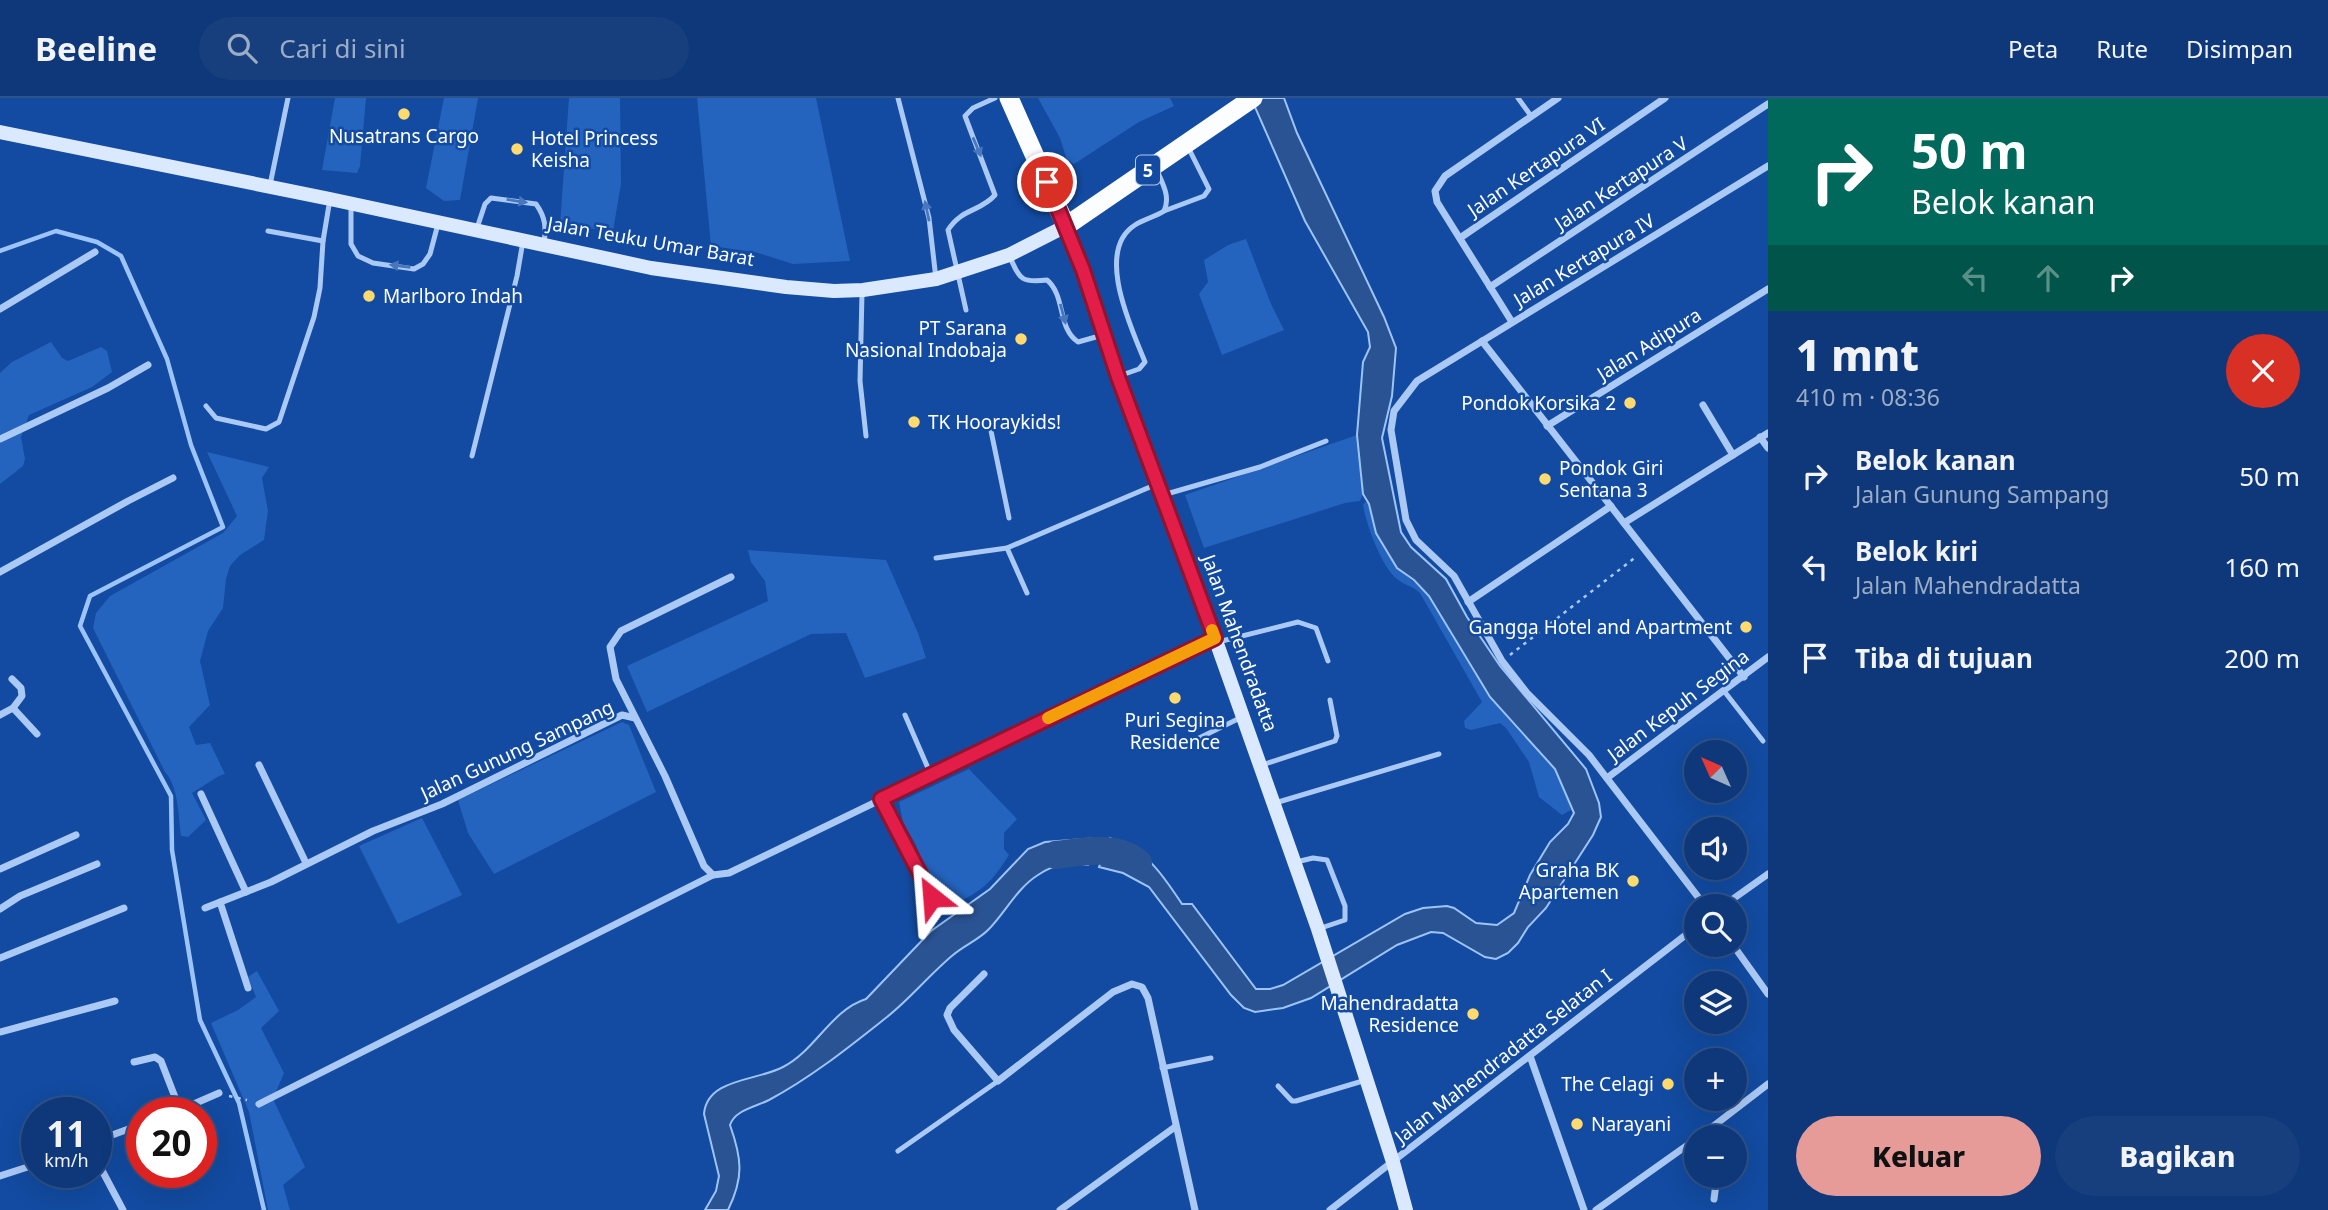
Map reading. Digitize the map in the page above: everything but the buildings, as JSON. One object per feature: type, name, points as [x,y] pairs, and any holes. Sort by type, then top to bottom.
[{"type":"highway","name":"Jalan Mahendradatta","points":[[1009,98],[1066,226]]},
{"type":"highway","name":"Jalan Teuku Umar Barat","points":[[1066,226],[1253,98]]},
{"type":"main road","name":"Jalan Teuku Umar Barat","points":[[0,132],[652,268],[730,280],[834,291],[863,290],[958,273],[1009,255],[1066,226]]},
{"type":"main road","name":"Jalan Mahendradatta","points":[[1066,226],[1318,929],[1406,1210]]},
{"type":"street","points":[[1512,322],[1437,202],[1435,191],[1445,176],[1559,98]]},
{"type":"street","name":"Jalan Kertapura VI","points":[[1460,238],[1665,98]]},
{"type":"street","name":"Jalan Kertapura V","points":[[1490,288],[1768,104]]},
{"type":"street","name":"Jalan Kertapura IV","points":[[1696,894],[1588,755],[1527,693],[1502,661],[1454,576],[1416,540],[1406,520],[1391,430],[1394,411],[1417,382],[1768,166]]},
{"type":"street","points":[[0,309],[95,252]]},
{"type":"street","name":"Jalan Adipura","points":[[1547,426],[1768,289]]},
{"type":"street","points":[[1482,341],[1744,677]]},
{"type":"street","points":[[0,439],[108,388],[148,365]]},
{"type":"street","points":[[1703,405],[1733,455]]},
{"type":"street","points":[[1624,523],[1764,435],[1768,448]]},
{"type":"street","points":[[0,572],[173,478]]},
{"type":"street","points":[[1468,602],[1611,506]]},
{"type":"street","points":[[635,718],[616,679],[610,647],[621,631],[731,577]]},
{"type":"street","points":[[259,1104],[713,875],[729,873],[1216,640]]},
{"type":"street","name":"Jalan Kepuh Segina","points":[[1607,778],[1767,660]]},
{"type":"street","points":[[0,715],[13,708],[22,696],[21,688],[12,679]]},
{"type":"street","points":[[13,708],[37,734]]},
{"type":"street","name":"Jalan Gunung Sampang","points":[[205,908],[271,882],[373,831],[442,804],[622,715],[635,718],[665,776],[704,866],[713,875]]},
{"type":"street","points":[[258,765],[306,863]]},
{"type":"street","points":[[201,794],[246,891]]},
{"type":"street","points":[[0,869],[76,835]]},
{"type":"street","points":[[0,909],[29,892],[97,864]]},
{"type":"street","points":[[1740,894],[1768,874]]},
{"type":"street","points":[[220,902],[248,988]]},
{"type":"street","points":[[0,958],[124,908]]},
{"type":"street","name":"Jalan Mahendradatta Selatan I","points":[[1330,1210],[1684,936]]},
{"type":"street","points":[[1742,957],[1768,994]]},
{"type":"street","points":[[984,974],[950,1007],[947,1015],[954,1030],[998,1081],[1113,992],[1132,984],[1142,987],[1148,998],[1195,1210]]},
{"type":"street","points":[[0,1032],[115,1001]]},
{"type":"street","points":[[1530,1056],[1584,1210]]},
{"type":"street","points":[[134,1062],[155,1058],[161,1061],[172,1097]]},
{"type":"street","points":[[1720,1125],[1768,1084]]},
{"type":"street","points":[[210,1097],[219,1093]]},
{"type":"street","points":[[1060,1210],[1175,1127]]},
{"type":"street","points":[[1596,1210],[1684,1147]]},
{"type":"street","points":[[0,1176],[21,1169]]},
{"type":"street","points":[[112,1188],[124,1210]]},
{"type":"street","points":[[1714,1199],[1715,1188]]},
{"type":"lane","points":[[269,188],[288,98]]},
{"type":"lane","points":[[898,98],[929,218],[936,279]]},
{"type":"lane","points":[[966,310],[948,230],[956,217],[989,201],[995,195],[965,116],[973,108],[995,98]]},
{"type":"lane","points":[[1518,98],[1531,116]]},
{"type":"lane","points":[[1118,377],[1139,369],[1145,362],[1120,298],[1116,265],[1119,251],[1134,226],[1208,193],[1209,189],[1187,144]]},
{"type":"lane","points":[[1155,165],[1166,191],[1168,203],[1164,211]]},
{"type":"lane","points":[[476,232],[485,204],[491,198],[536,204],[546,223],[544,246]]},
{"type":"lane","points":[[206,406],[216,418],[266,429],[279,422],[314,317],[330,199]]},
{"type":"lane","points":[[351,204],[351,244],[358,256],[373,262],[414,269],[423,264],[430,254],[438,224]]},
{"type":"lane","points":[[268,231],[323,241]]},
{"type":"lane","points":[[472,456],[517,276],[523,241]]},
{"type":"lane","points":[[1009,255],[1018,277],[1028,282],[1047,280],[1055,287],[1067,331],[1072,338],[1079,342],[1104,335]]},
{"type":"lane","points":[[863,290],[860,381],[866,436]]},
{"type":"lane","points":[[989,426],[1009,518]]},
{"type":"lane","points":[[936,558],[1007,548],[1160,490],[1260,467],[1326,441]]},
{"type":"lane","points":[[1007,548],[1027,593]]},
{"type":"lane","points":[[1216,640],[1298,622],[1316,628],[1328,661]]},
{"type":"lane","points":[[1724,691],[1763,741]]},
{"type":"lane","points":[[1259,766],[1335,741],[1337,736],[1330,700]]},
{"type":"lane","points":[[905,715],[931,775]]},
{"type":"lane","points":[[1191,742],[1242,717]]},
{"type":"lane","points":[[1272,804],[1439,754]]},
{"type":"lane","points":[[881,799],[932,897]]},
{"type":"lane","points":[[1294,863],[1312,858],[1326,860],[1345,906],[1345,920],[1318,929]]},
{"type":"lane","points":[[1162,1068],[1211,1058]]},
{"type":"lane","points":[[1278,1086],[1292,1101],[1296,1101],[1366,1080]]},
{"type":"lane","points":[[898,1151],[998,1081]]},
{"type":"path","points":[[1502,661],[1644,550]]},
{"type":"path","points":[[219,1093],[259,1104]]},
{"type":"shaded area","points":[[335,98],[366,98],[360,166],[357,173],[322,170]]},
{"type":"shaded area","points":[[444,98],[478,98],[460,200],[444,201],[426,188]]},
{"type":"shaded area","points":[[569,98],[620,98],[621,184],[613,231],[560,225]]},
{"type":"shaded area","points":[[697,98],[816,98],[850,261],[793,264],[755,252],[711,246]]},
{"type":"shaded area","points":[[1038,98],[1170,98],[1174,106],[1139,122],[1074,164],[1067,160],[1060,138]]},
{"type":"shaded area","points":[[1251,98],[1284,98],[1297,133],[1396,348],[1392,396],[1382,438],[1401,532],[1411,547],[1446,579],[1467,617],[1500,666],[1586,769],[1599,803],[1601,817],[1593,835],[1546,908],[1508,953],[1496,959],[1485,957],[1443,933],[1431,932],[1397,945],[1311,998],[1283,1008],[1255,1012],[1244,1008],[1231,995],[1149,887],[1123,873],[1099,867],[1110,838],[1144,856],[1182,904],[1192,904],[1256,989],[1270,989],[1283,985],[1405,914],[1423,908],[1447,906],[1476,923],[1497,925],[1514,913],[1530,875],[1550,842],[1568,824],[1574,813],[1555,769],[1490,697],[1429,596],[1414,580],[1397,568],[1376,533],[1369,504],[1363,494],[1357,435],[1363,362],[1370,347],[1368,332],[1305,221]]},
{"type":"shaded area","points":[[1246,239],[1284,330],[1222,355],[1199,294],[1208,282],[1204,260],[1228,245]]},
{"type":"shaded area","points":[[51,342],[62,358],[68,361],[101,347],[107,351],[112,372],[92,387],[29,415],[21,437],[25,459],[23,466],[0,484],[0,373],[12,362]]},
{"type":"shaded area","points":[[1357,435],[1363,494],[1360,501],[1345,503],[1204,548],[1185,495]]},
{"type":"shaded area","points":[[207,452],[269,467],[262,478],[268,511],[264,540],[240,555],[230,566],[223,608],[208,631],[200,661],[210,705],[189,727],[196,745],[210,743],[225,774],[192,793],[206,820],[188,837],[181,836],[177,802],[170,778],[93,628],[96,613],[110,596],[223,533],[237,516]]},
{"type":"shaded area","points":[[1366,502],[1392,560],[1429,596],[1473,670],[1544,753],[1565,790],[1571,810],[1562,815],[1539,797],[1529,762],[1500,723],[1471,730],[1465,728],[1464,721],[1482,702],[1420,593],[1397,579],[1386,565],[1367,522],[1363,504]]},
{"type":"shaded area","points":[[748,550],[886,560],[926,658],[865,678],[846,633],[811,634],[647,712],[627,666],[768,601],[765,581],[751,562]]},
{"type":"shaded area","points":[[622,722],[629,725],[656,792],[494,874],[468,833],[458,800]]},
{"type":"shaded area","points":[[969,769],[1017,819],[1004,833],[1004,849],[1009,855],[997,873],[971,896],[951,905],[927,873],[903,822],[899,802]]},
{"type":"shaded area","points":[[422,818],[462,895],[398,924],[359,846]]},
{"type":"shaded area","points":[[1096,838],[1088,865],[1062,865],[1038,875],[1024,887],[988,930],[953,955],[887,1017],[800,1082],[736,1116],[730,1125],[739,1158],[737,1188],[728,1210],[705,1210],[716,1191],[719,1176],[704,1114],[707,1102],[714,1093],[735,1082],[772,1072],[794,1060],[843,1012],[866,999],[931,931],[990,889],[1028,849],[1045,842]]},
{"type":"shaded area","points":[[257,971],[279,1011],[261,1028],[284,1073],[273,1099],[305,1167],[283,1185],[290,1210],[268,1210],[249,1112],[211,1023],[238,1010],[256,997],[248,977]]},
{"type":"waterway","points":[[0,251],[56,231],[97,242],[121,256],[167,359],[191,445],[223,527],[90,596],[80,626],[171,796],[172,850],[200,1020],[239,1103],[264,1210]]},
{"type":"waterway","points":[[1056,855],[1110,851],[1130,857],[1138,863]]},
{"type":"slow traffic","points":[[1048,718],[1215,638],[1212,630]]},
{"type":"place","name":"Nusatrans Cargo","points":[[404,114]]},
{"type":"place","name":"Hotel Princess Keisha","points":[[517,149]]},
{"type":"place","name":"Marlboro Indah","points":[[369,296]]},
{"type":"place","name":"PT Sarana Nasional Indobaja","points":[[1021,339]]},
{"type":"place","name":"Pondok Korsika 2","points":[[1630,403]]},
{"type":"place","name":"TK Hooraykids!","points":[[914,422]]},
{"type":"place","name":"Pondok Giri Sentana 3","points":[[1545,479]]},
{"type":"place","name":"Gangga Hotel and Apartment","points":[[1746,627]]},
{"type":"place","name":"Puri Segina Residence","points":[[1175,698]]},
{"type":"place","name":"Graha BK Apartemen","points":[[1633,881]]},
{"type":"place","name":"Mahendradatta Residence","points":[[1473,1014]]},
{"type":"place","name":"The Celagi","points":[[1668,1084]]},
{"type":"place","name":"Narayani","points":[[1577,1124]]},
{"type":"route","points":[[932,897],[881,799],[1215,638],[1118,377],[1083,270],[1047,182]]}]
